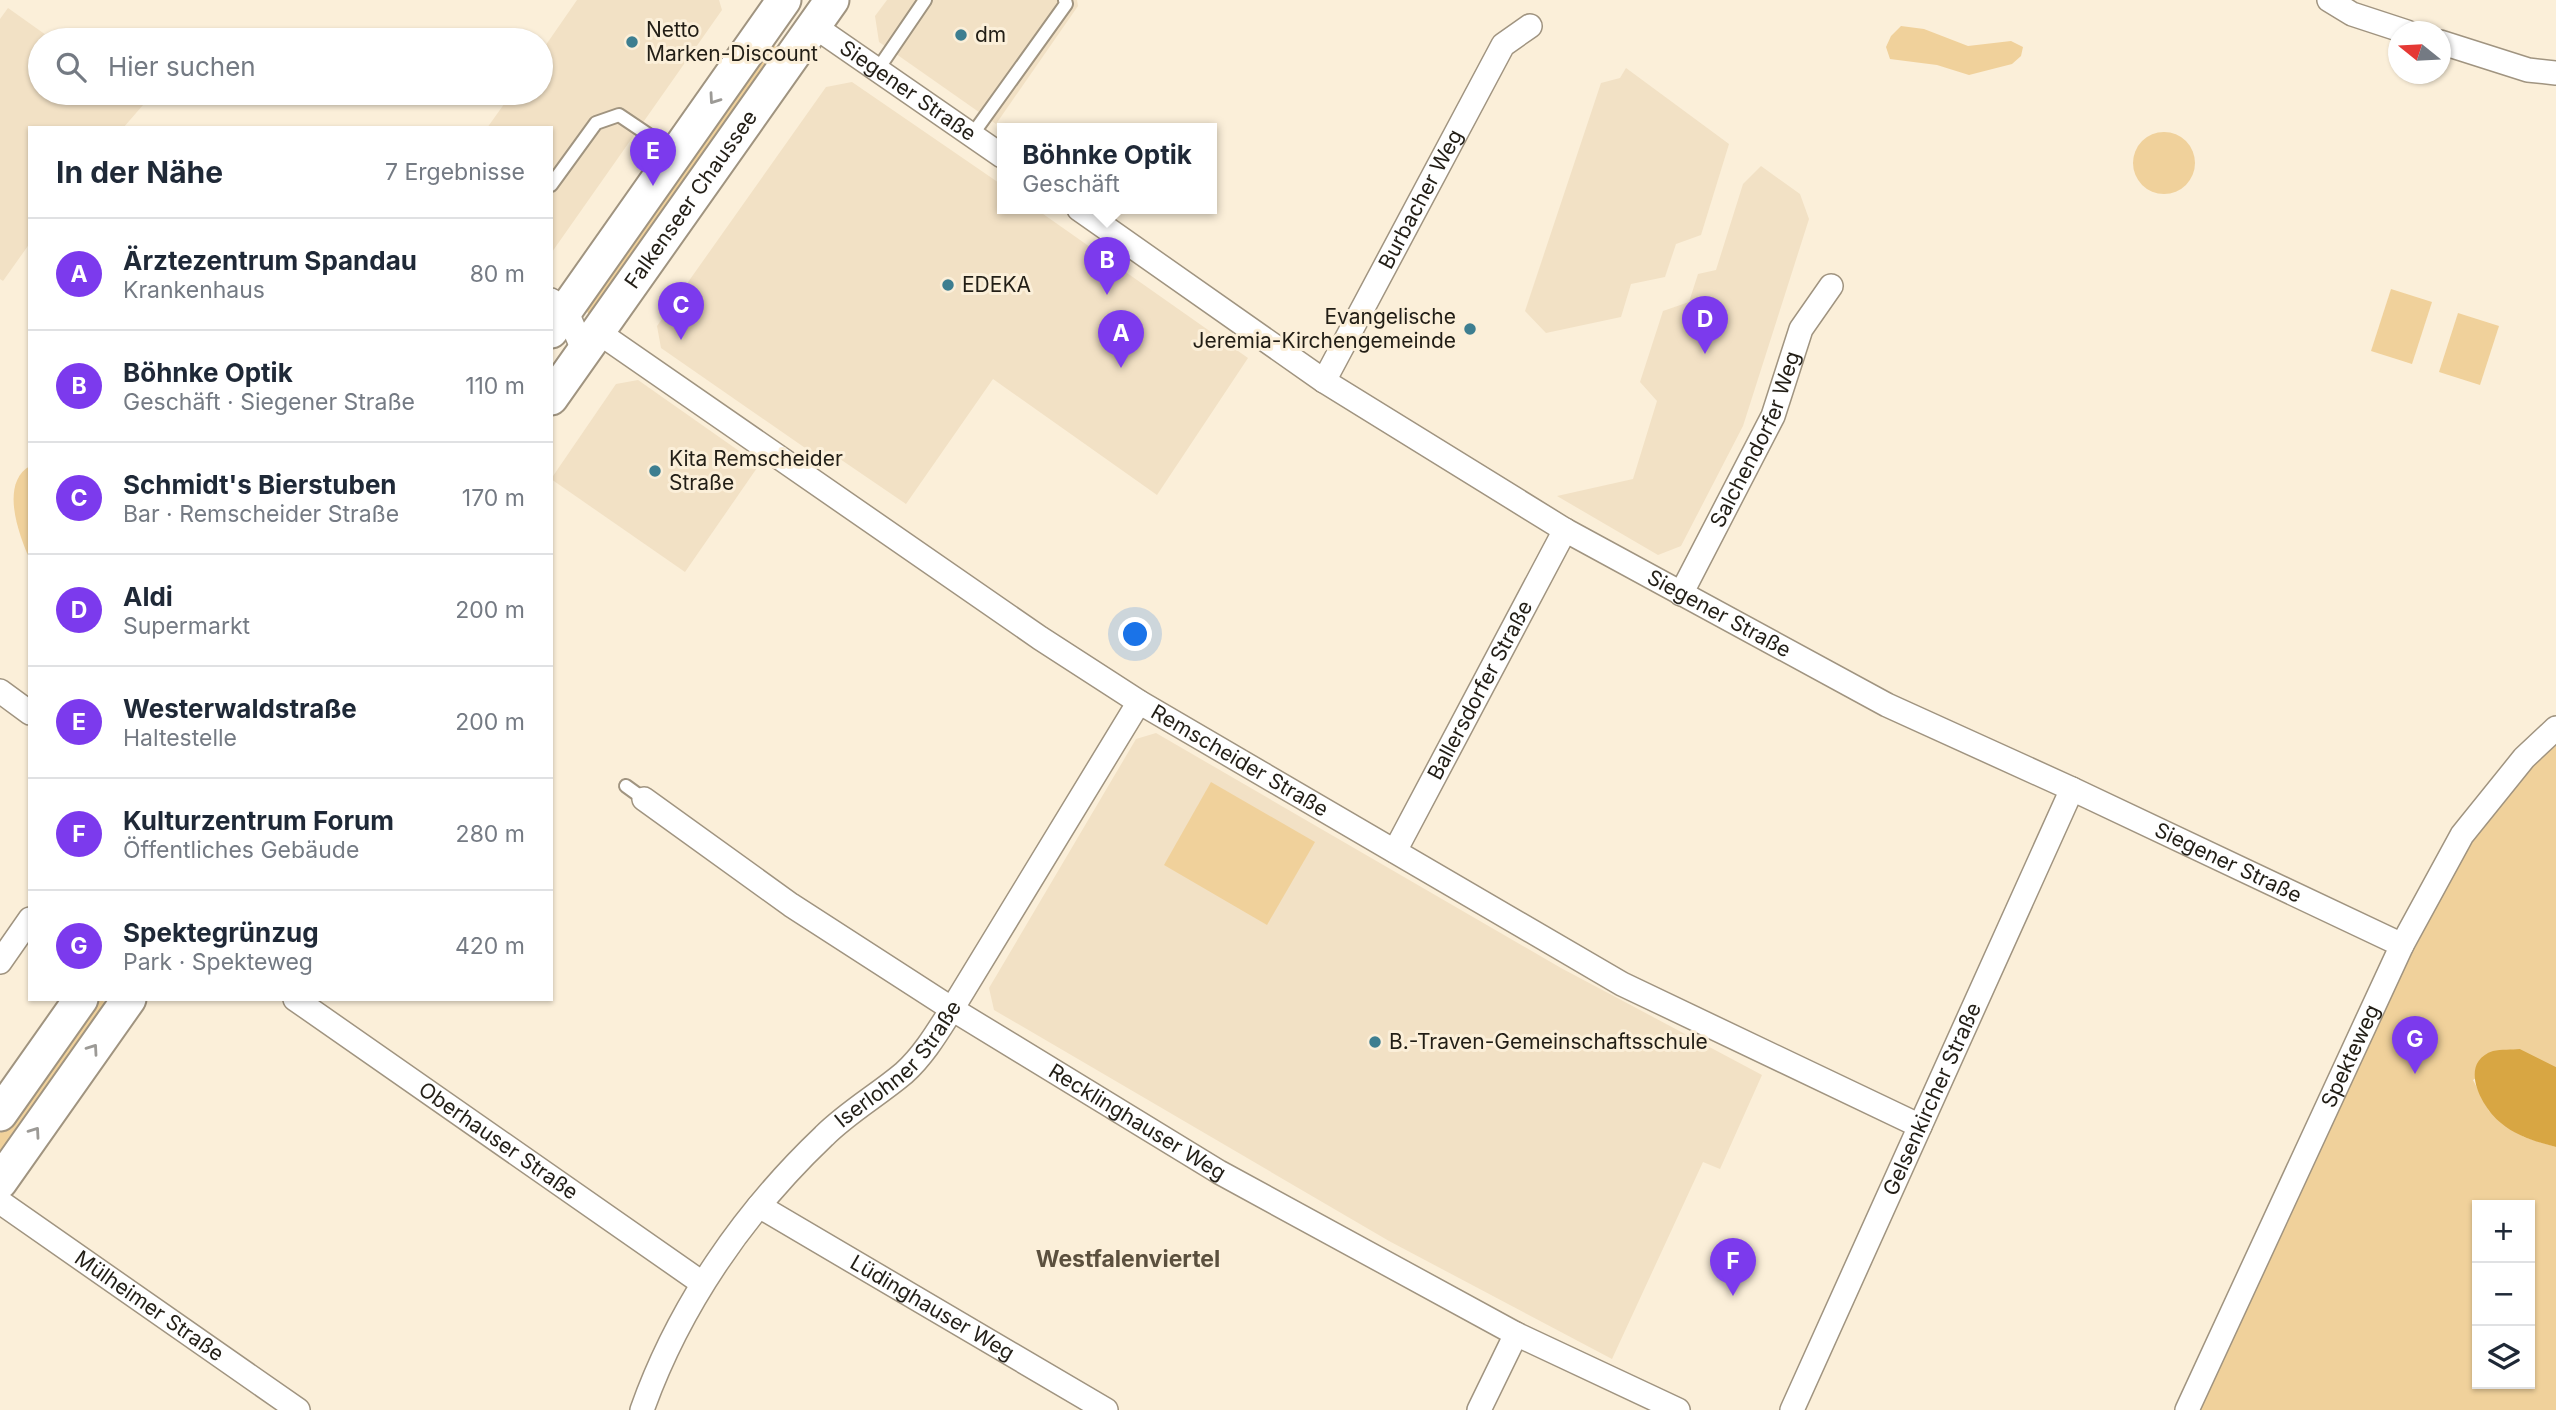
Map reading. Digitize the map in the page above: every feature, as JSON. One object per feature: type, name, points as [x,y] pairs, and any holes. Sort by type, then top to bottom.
[{"type":"main road","points":[[781,1],[823,13]]},
{"type":"main road","name":"Falkenseer Chaussee","points":[[556,313],[676,153],[781,1]]},
{"type":"main road","name":"Falkenseer Chaussee","points":[[553,395],[823,13]]},
{"type":"main road","points":[[0,1114],[80,1001]]},
{"type":"main road","points":[[0,1182],[127,1001]]},
{"type":"street","points":[[2329,0],[2353,14],[2388,26]]},
{"type":"street","name":"Siegener Straße","points":[[823,13],[878,69],[997,152]]},
{"type":"street","name":"Burbacher Weg","points":[[1324,381],[1503,45],[1530,26]]},
{"type":"street","points":[[2451,45],[2528,70],[2556,73]]},
{"type":"street","name":"Siegener Straße","points":[[1086,214],[1324,381],[1565,530],[1887,705],[2402,944]]},
{"type":"street","name":"Salchendorfer Weg","points":[[1681,594],[1773,416],[1801,329],[1831,286]]},
{"type":"street","points":[[556,313],[591,342]]},
{"type":"street","name":"Remscheider Straße","points":[[591,342],[1139,702],[1622,984],[1920,1126]]},
{"type":"street","name":"Ballersdorfer Straße","points":[[1395,851],[1565,530]]},
{"type":"street","points":[[0,691],[28,712]]},
{"type":"street","name":"Iserlohner Straße","points":[[642,1410],[653,1379],[702,1283],[759,1206],[827,1133],[904,1073],[922,1053],[952,1009],[1139,702]]},
{"type":"street","name":"Spekteweg","points":[[2187,1410],[2402,944],[2462,835],[2524,758],[2556,728]]},
{"type":"street","name":"Gelsenkircher Straße","points":[[1792,1410],[2072,789]]},
{"type":"street","name":"Recklinghauser Weg","points":[[635,792],[791,905],[952,1009],[1219,1172],[1516,1334],[1678,1410]]},
{"type":"street","points":[[0,962],[28,922]]},
{"type":"street","name":"Oberhauser Straße","points":[[298,1001],[702,1283]]},
{"type":"street","name":"Mülheimer Straße","points":[[0,1202],[298,1410]]},
{"type":"street","name":"Lüdinghauser Weg","points":[[759,1206],[1106,1410]]},
{"type":"street","points":[[1479,1410],[1516,1334]]},
{"type":"lane","points":[[878,69],[925,0]]},
{"type":"lane","points":[[972,135],[1066,4],[1065,0]]},
{"type":"lane","points":[[553,182],[596,123],[620,115],[676,153]]},
{"type":"shaded area","points":[[577,0],[719,0],[722,10],[553,251],[553,126],[488,126],[503,105],[553,105],[553,35]]},
{"type":"shaded area","points":[[887,0],[1077,0],[1078,6],[996,124],[879,42],[875,16]]},
{"type":"shaded area","points":[[8,8],[36,28],[28,28],[28,105],[143,105],[125,126],[28,126],[28,246],[3,281],[0,279],[0,19]]},
{"type":"shaded area","points":[[1901,26],[1924,29],[1968,46],[2011,41],[2023,47],[2021,56],[2012,64],[1969,75],[1937,65],[1890,59],[1886,47],[1891,36]]},
{"type":"shaded area","points":[[770,42],[781,51],[590,320],[585,304]]},
{"type":"shaded area","points":[[1626,68],[1729,144],[1701,235],[1676,244],[1665,277],[1631,284],[1621,317],[1546,333],[1525,311],[1601,83],[1620,78]]},
{"type":"shaded area","points":[[852,82],[997,182],[997,214],[1043,214],[1248,358],[1157,495],[993,379],[906,504],[840,459],[834,468],[661,348],[657,326],[826,87]]},
{"type":"shaded area","points":[[2158,132],[2170,132],[2186,141],[2193,151],[2193,175],[2186,185],[2170,194],[2158,194],[2147,189],[2138,180],[2133,169],[2133,157],[2138,146],[2147,137]]},
{"type":"shaded area","points":[[1761,166],[1800,194],[1809,219],[1743,426],[1681,546],[1658,555],[1557,496],[1633,479],[1657,401],[1640,382],[1663,311],[1689,302],[1698,274],[1716,270],[1743,184]]},
{"type":"shaded area","points":[[2391,289],[2432,302],[2412,364],[2371,351]]},
{"type":"shaded area","points":[[2458,313],[2499,326],[2480,385],[2439,372]]},
{"type":"shaded area","name":"Kita Remscheider Straße","points":[[638,380],[759,465],[685,572],[553,480],[553,476],[616,384]]},
{"type":"shaded area","points":[[28,468],[28,555],[14,509],[16,484]]},
{"type":"shaded area","name":"B.-Traven-Gemeinschaftsschule","points":[[1156,733],[1561,968],[1762,1075],[1720,1169],[1703,1162],[1612,1359],[1389,1241],[994,1010],[989,988],[1136,739]]},
{"type":"shaded area","points":[[2556,744],[2556,1067],[2520,1049],[2473,1080],[2489,1111],[2524,1137],[2556,1147],[2556,1410],[2200,1410],[2402,972],[2470,844],[2531,767]]},
{"type":"shaded area","points":[[1211,782],[1315,842],[1267,925],[1164,865]]},
{"type":"shaded area","points":[[94,1001],[106,1003],[6,1156],[0,1152],[0,1133]]},
{"type":"shaded area","points":[[2520,1049],[2556,1067],[2556,1147],[2507,1128],[2487,1107],[2476,1086],[2476,1065],[2482,1057],[2493,1051]]},
{"type":"place","name":"dm","points":[[961,35]]},
{"type":"place","name":"Netto Marken-Discount","points":[[632,42]]},
{"type":"place","name":"Westerwaldstraße","points":[[653,186]]},
{"type":"place","name":"EDEKA","points":[[948,285]]},
{"type":"place","name":"Böhnke Optik","points":[[1107,295]]},
{"type":"place","name":"Evangelische Jeremia-Kirchengemeinde","points":[[1470,329]]},
{"type":"place","name":"Schmidt's Bierstuben","points":[[681,340]]},
{"type":"place","name":"Aldi","points":[[1705,354]]},
{"type":"place","name":"Ärztezentrum Spandau","points":[[1121,368]]},
{"type":"place","name":"Kita Remscheider Straße","points":[[655,471]]},
{"type":"place","name":"B.-Traven-Gemeinschaftsschule","points":[[1375,1042]]},
{"type":"place","name":"Spektegrünzug","points":[[2415,1074]]},
{"type":"place","name":"Kulturzentrum Forum","points":[[1733,1296]]},
{"type":"district","name":"Westfalenviertel","points":[[1128,1259]]}]
